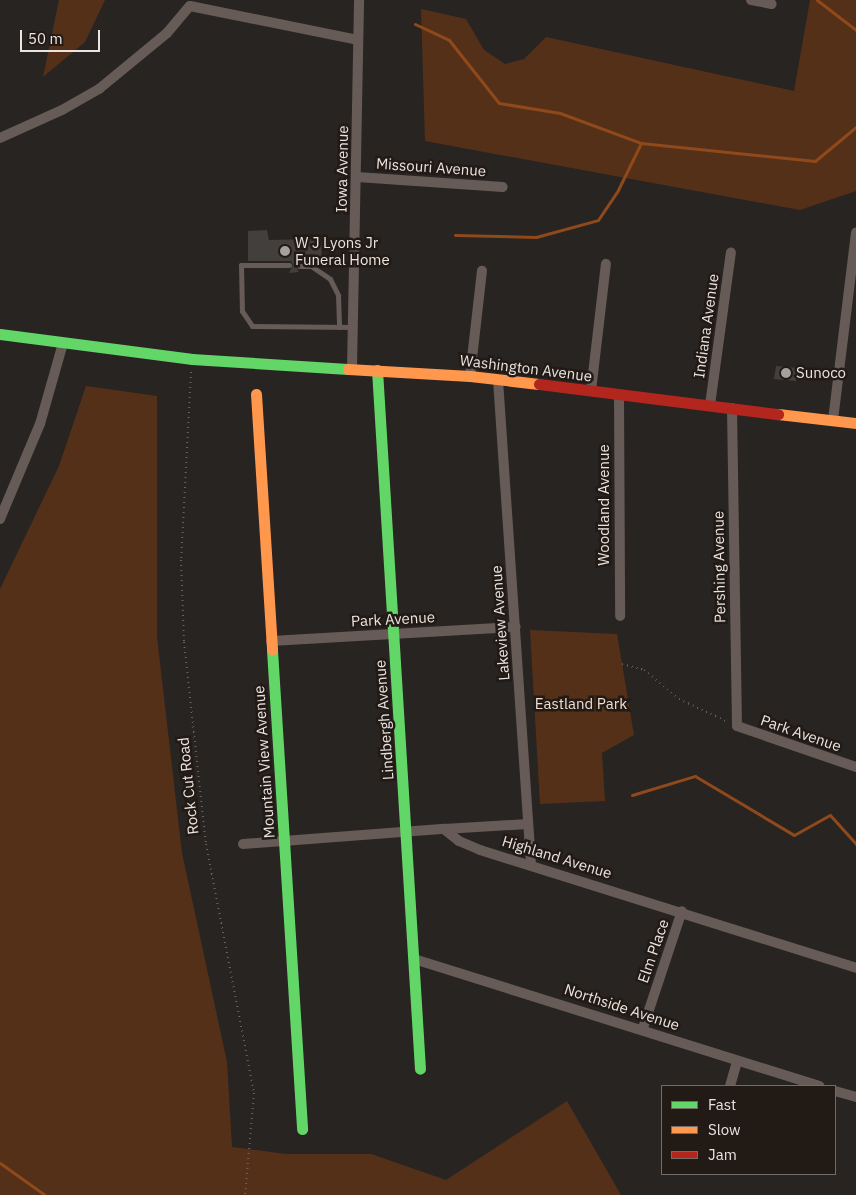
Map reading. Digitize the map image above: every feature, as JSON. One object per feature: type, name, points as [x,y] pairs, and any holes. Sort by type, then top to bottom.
[{"type":"street","name":"Iowa Avenue","points":[[352,368],[359,0]]},
{"type":"street","points":[[751,0],[772,4]]},
{"type":"street","points":[[0,138],[62,110],[99,90],[166,33],[191,3],[358,40]]},
{"type":"street","name":"Missouri Avenue","points":[[357,177],[503,187]]},
{"type":"street","points":[[833,420],[856,232]]},
{"type":"street","name":"Indiana Avenue","points":[[710,405],[731,252]]},
{"type":"street","points":[[591,391],[606,264]]},
{"type":"street","points":[[470,376],[482,271]]},
{"type":"street","name":"Washington Avenue","points":[[0,334],[191,364],[352,368],[470,376],[856,422]]},
{"type":"street","points":[[0,520],[40,424],[63,343]]},
{"type":"street","name":"Lindbergh Avenue","points":[[377,370],[420,1069]]},
{"type":"street","name":"Lakeview Avenue","points":[[498,380],[516,627],[530,865]]},
{"type":"street","name":"Mountain View Avenue","points":[[256,394],[302,1129]]},
{"type":"street","name":"Woodland Avenue","points":[[619,394],[620,616]]},
{"type":"street","name":"Pershing Avenue","points":[[732,408],[737,726]]},
{"type":"street","name":"Park Avenue","points":[[271,641],[516,627]]},
{"type":"street","name":"Park Avenue","points":[[737,726],[856,767]]},
{"type":"street","points":[[243,844],[528,824]]},
{"type":"street","name":"Highland Avenue","points":[[444,829],[459,841],[530,865],[682,911],[856,968]]},
{"type":"street","name":"Elm Place","points":[[643,1028],[682,911]]},
{"type":"street","name":"Northside Avenue","points":[[414,959],[643,1028],[737,1061],[817,1085]]},
{"type":"street","points":[[730,1085],[737,1061]]},
{"type":"street","points":[[836,1091],[856,1097]]},
{"type":"lane","points":[[289,265],[241,265],[242,311],[252,326],[353,327]]},
{"type":"lane","points":[[299,266],[320,271],[330,279],[338,295],[340,327]]},
{"type":"path","name":"Rock Cut Road","points":[[191,364],[181,560],[184,642],[206,844],[254,1093],[245,1195]]},
{"type":"path","points":[[622,664],[644,670],[679,699],[737,726]]},
{"type":"green space","points":[[59,0],[105,0],[85,42],[43,77]]},
{"type":"green space","points":[[810,0],[856,0],[856,191],[800,210],[425,141],[421,9],[466,19],[484,50],[505,64],[524,59],[546,37],[794,91]]},
{"type":"green space","points":[[86,386],[157,396],[157,637],[182,853],[227,1062],[232,1147],[286,1154],[371,1154],[446,1180],[567,1101],[621,1195],[0,1195],[0,589],[59,466]]},
{"type":"green space","name":"Eastland Park","points":[[530,630],[617,634],[634,735],[602,753],[605,801],[540,804]]},
{"type":"building","name":"W J Lyons Jr Funeral Home","points":[[267,230],[269,240],[321,239],[322,262],[297,262],[295,266],[299,272],[289,273],[293,265],[291,261],[248,261],[248,231]]},
{"type":"building","name":"Sunoco","points":[[776,366],[798,368],[796,381],[774,379]]},
{"type":"waterway","points":[[817,0],[856,30]]},
{"type":"waterway","points":[[415,24],[449,40],[499,103],[560,113],[641,143],[815,161],[856,127]]},
{"type":"waterway","points":[[455,235],[536,237],[598,220],[618,190],[641,143]]},
{"type":"waterway","points":[[632,795],[695,776],[794,835],[830,815],[856,844]]},
{"type":"waterway","points":[[0,1163],[45,1195]]},
{"type":"traffic: fast","points":[[0,334],[192,359],[348,369]]},
{"type":"traffic: fast","points":[[377,370],[420,1069]]},
{"type":"traffic: fast","points":[[272,650],[302,1129]]},
{"type":"traffic: slow","points":[[348,369],[470,376],[539,384]]},
{"type":"traffic: slow","points":[[256,394],[272,650]]},
{"type":"traffic: slow","points":[[778,414],[856,423]]},
{"type":"traffic: jam","points":[[539,384],[778,414]]},
{"type":"place","name":"W J Lyons Jr Funeral Home","points":[[285,251]]},
{"type":"place","name":"Sunoco","points":[[786,373]]}]
